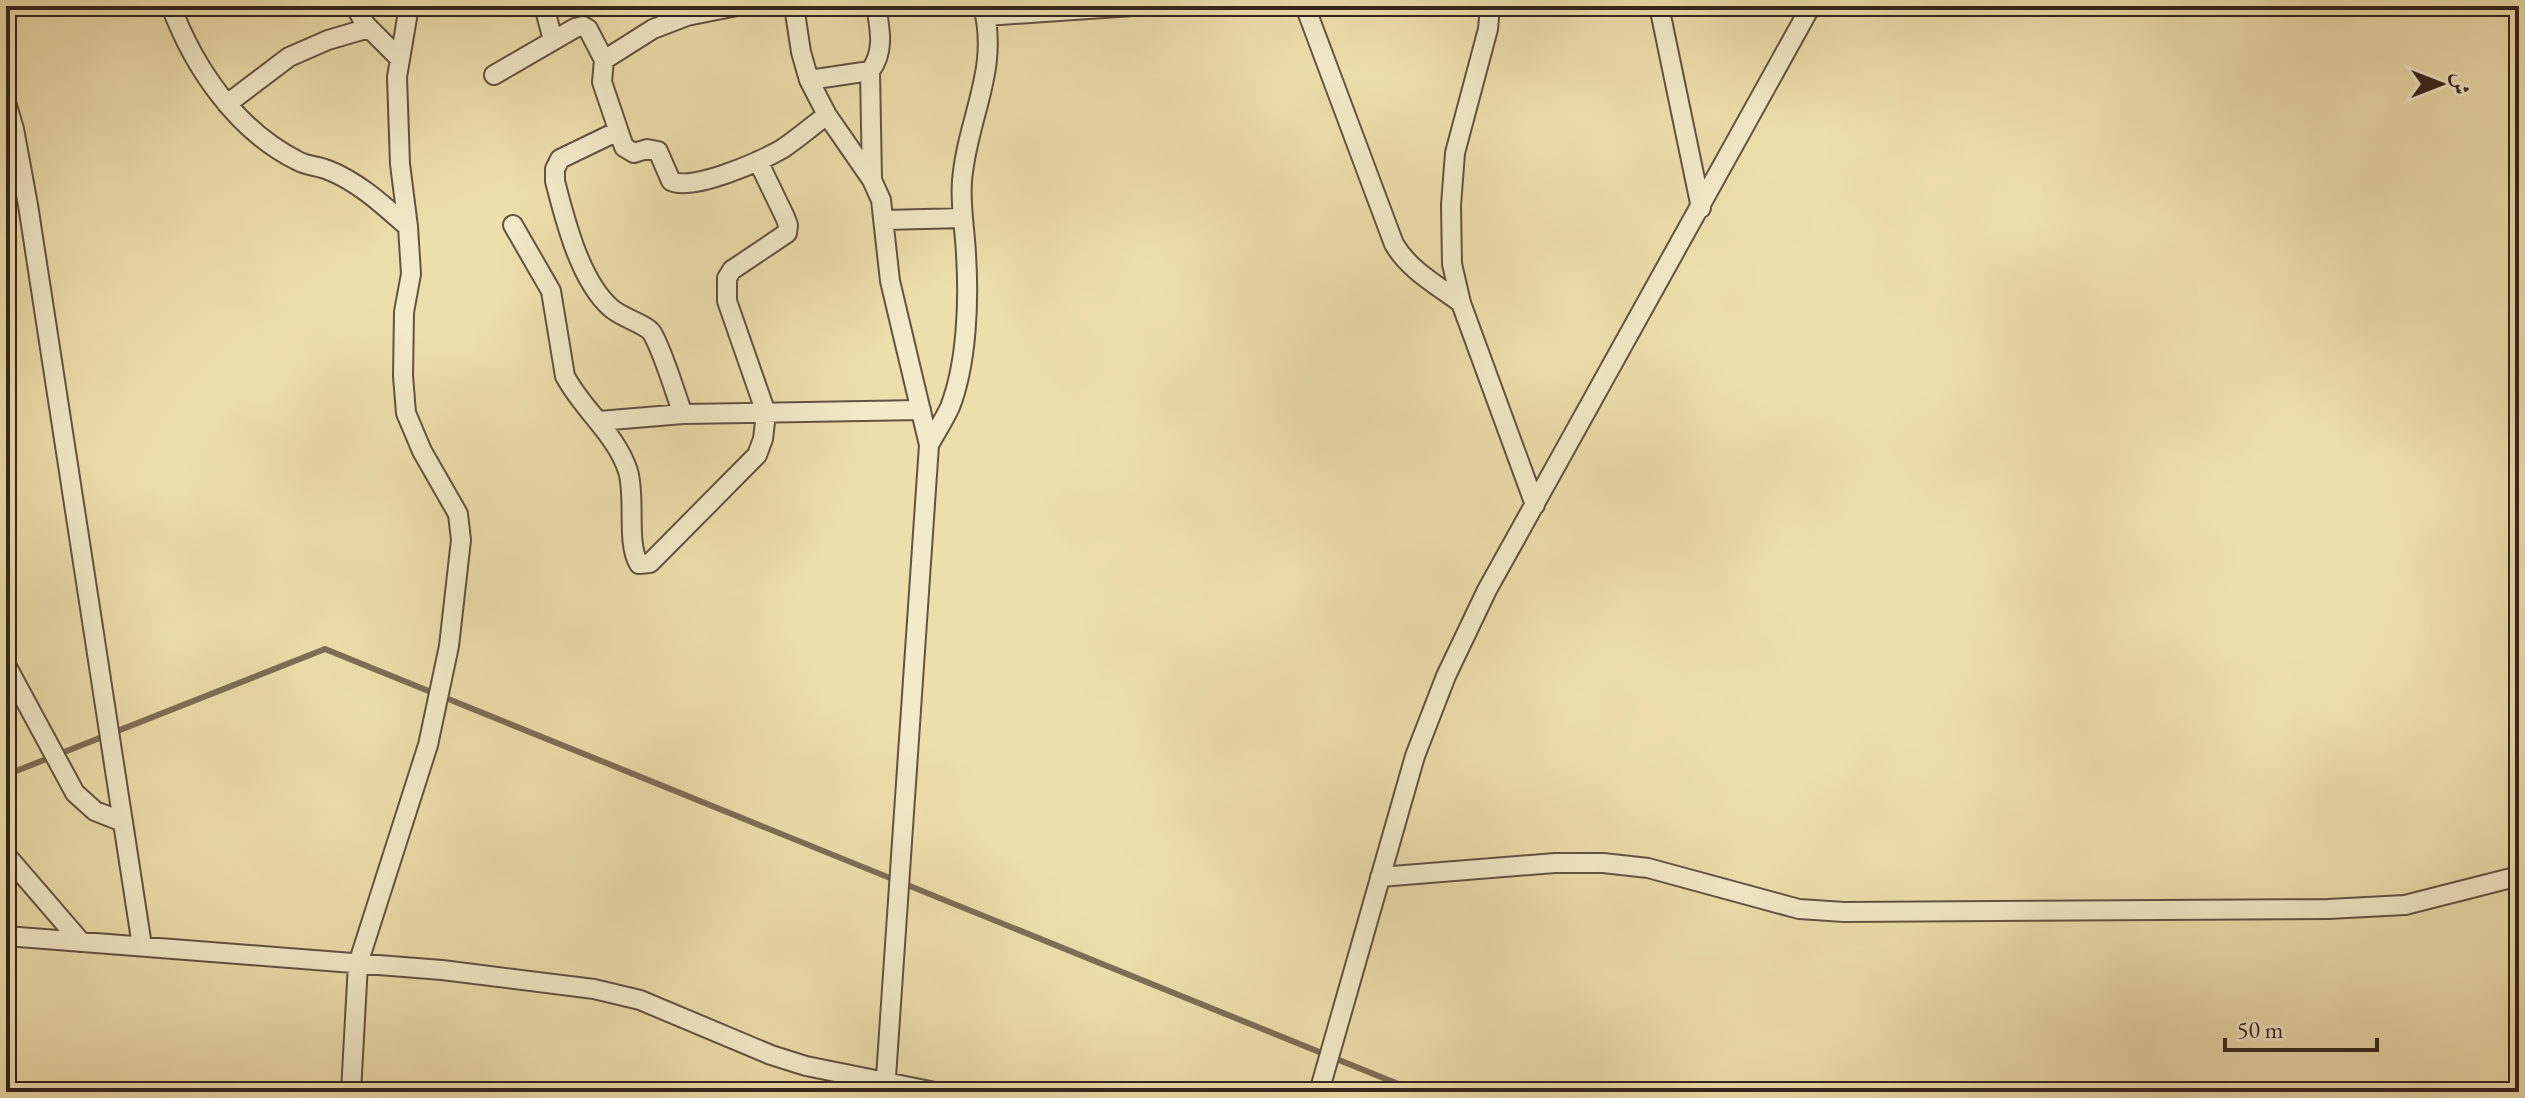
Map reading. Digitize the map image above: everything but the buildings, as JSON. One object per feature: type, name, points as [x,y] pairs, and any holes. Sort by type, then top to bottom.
[{"type":"street","points":[[171,6],[196,60],[234,114],[299,162],[329,170],[368,192],[408,227]]},
{"type":"street","points":[[355,6],[369,28],[400,59]]},
{"type":"street","points":[[351,1092],[358,964],[428,745],[449,646],[461,540],[458,514],[422,451],[406,413],[404,312],[411,274],[400,164],[397,77],[409,6]]},
{"type":"street","points":[[544,6],[553,40]]},
{"type":"street","points":[[604,60],[653,29],[687,16],[737,6]]},
{"type":"street","points":[[794,6],[809,80],[827,115],[872,180],[881,200],[890,281],[929,445],[886,1088]]},
{"type":"street","points":[[872,180],[870,71],[880,50],[876,6]]},
{"type":"street","points":[[929,445],[949,408],[956,386],[966,323],[967,256],[962,183],[973,116],[986,80],[989,50],[985,11],[1133,6]]},
{"type":"street","points":[[1305,6],[1394,244],[1402,258],[1461,303]]},
{"type":"street","points":[[1490,6],[1488,29],[1455,153],[1451,205],[1452,264],[1461,303],[1535,505]]},
{"type":"street","points":[[1659,6],[1701,208]]},
{"type":"street","points":[[1319,1092],[1415,756],[1446,676],[1487,590],[1811,6]]},
{"type":"street","points":[[494,75],[583,26],[588,29],[604,60],[602,82],[628,152],[653,148],[658,151],[671,181],[676,184],[695,183],[758,161],[783,148],[827,115]]},
{"type":"street","points":[[227,104],[289,57],[328,40],[369,28]]},
{"type":"street","points":[[809,80],[870,71]]},
{"type":"street","points":[[6,102],[14,129],[30,221],[142,946]]},
{"type":"street","points":[[618,131],[560,159],[555,169],[555,181],[583,268],[594,289],[609,307],[652,333],[683,414]]},
{"type":"street","points":[[513,225],[551,291],[565,376],[599,421],[627,467],[634,511],[633,554],[639,564],[650,563],[757,455],[763,439],[766,413],[727,301],[726,288],[732,270],[787,233],[785,217],[758,161]]},
{"type":"street","points":[[885,220],[963,218]]},
{"type":"street","points":[[599,421],[683,414],[921,410]]},
{"type":"street","points":[[6,665],[75,793],[95,811],[123,822]]},
{"type":"street","points":[[6,855],[81,942]]},
{"type":"street","points":[[1380,877],[1555,863],[1603,863],[1648,868],[1799,909],[1844,912],[2328,909],[2405,905],[2519,876]]},
{"type":"street","points":[[6,936],[442,970],[594,989],[640,1000],[771,1055],[806,1066],[886,1088],[935,1092]]},
{"type":"waterway","points":[[6,775],[325,649],[1418,1092]]}]
